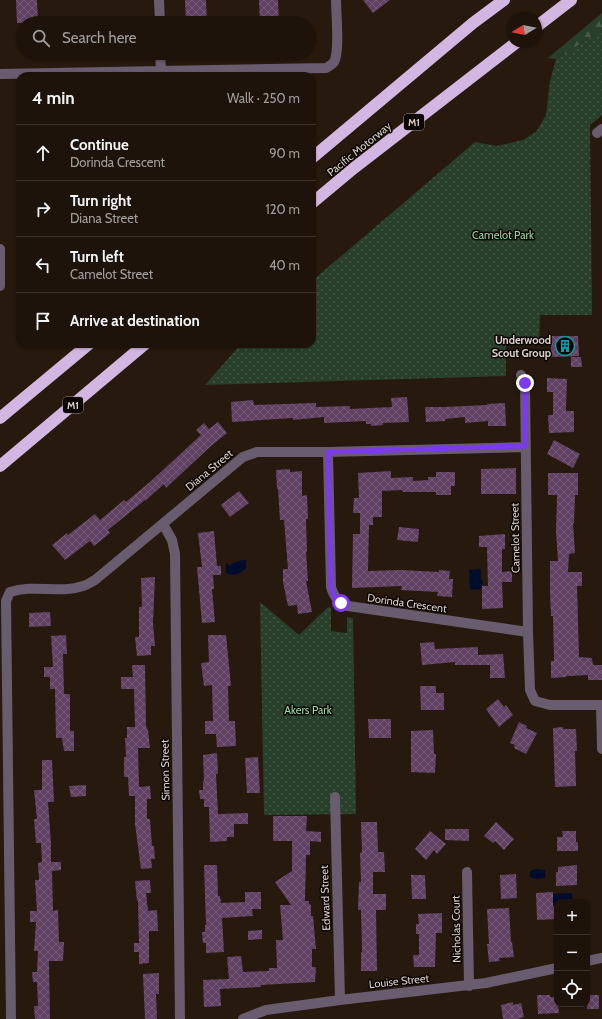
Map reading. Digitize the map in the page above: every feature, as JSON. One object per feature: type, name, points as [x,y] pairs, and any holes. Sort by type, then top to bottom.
[{"type":"highway","points":[[473,23],[494,0]]},
{"type":"highway","name":"Pacific Motorway","points":[[316,155],[473,23],[504,0]]},
{"type":"highway","points":[[542,22],[571,0]]},
{"type":"highway","name":"Pacific Motorway","points":[[316,201],[354,168],[509,48]]},
{"type":"highway","points":[[0,418],[84,348]]},
{"type":"highway","name":"M1","points":[[0,466],[140,348]]},
{"type":"street","points":[[159,0],[160,16]]},
{"type":"street","points":[[107,72],[326,68],[333,64],[336,57],[336,0]]},
{"type":"street","points":[[160,60],[161,71]]},
{"type":"street","points":[[0,74],[16,74]]},
{"type":"street","points":[[0,249],[0,286]]},
{"type":"street","name":"Camelot Street","points":[[521,375],[525,383],[530,690],[535,701],[550,705],[601,705]]},
{"type":"street","name":"Diana Street","points":[[11,1019],[6,608],[6,601],[10,592],[19,589],[71,588],[84,586],[95,580],[243,456],[256,452],[328,452],[525,446]]},
{"type":"street","name":"Dorinda Crescent","points":[[328,452],[331,587],[334,596],[341,603],[348,606],[528,632]]},
{"type":"street","name":"Simon Street","points":[[163,524],[172,540],[175,554],[180,1019]]},
{"type":"street","points":[[601,705],[602,749]]},
{"type":"street","name":"Edward Street","points":[[334,797],[340,1000]]},
{"type":"street","name":"Nicholas Court","points":[[467,872],[469,986]]},
{"type":"street","points":[[590,960],[602,958]]},
{"type":"street","name":"Louise Street","points":[[243,1019],[266,1010],[340,1000],[469,986],[554,969]]},
{"type":"green space","points":[[602,13],[602,30],[556,59],[548,58]]},
{"type":"green space","name":"Camelot Park","points":[[602,30],[602,115],[590,125],[592,315],[540,315],[539,340],[506,340],[506,376],[205,385],[237,348],[316,348],[316,278],[475,142],[497,146],[523,140],[536,132],[546,115],[550,81],[556,59]]},
{"type":"green space","name":"Akers Park","points":[[260,602],[299,635],[328,607],[331,608],[331,631],[347,633],[347,617],[353,618],[356,814],[264,815]]},
{"type":"water","points":[[246,560],[246,568],[242,572],[234,575],[226,573],[226,562],[229,566]]},
{"type":"water","points":[[481,569],[481,579],[483,582],[481,589],[470,590],[469,570]]},
{"type":"water","points":[[536,869],[545,870],[545,878],[535,879],[530,877],[530,871]]},
{"type":"water","points":[[572,893],[573,899],[554,899],[553,905],[553,894]]},
{"type":"building","points":[[16,0],[37,0],[38,16],[17,16]]},
{"type":"building","points":[[185,0],[206,0],[207,16],[186,16]]},
{"type":"building","points":[[259,0],[278,0],[279,16],[260,16]]},
{"type":"building","points":[[363,0],[390,0],[373,13]]},
{"type":"building","name":"Underwood Scout Group","points":[[551,336],[578,336],[579,356],[551,357]]},
{"type":"building","points":[[571,357],[581,357],[582,367],[571,367]]},
{"type":"building","points":[[547,378],[567,379],[566,411],[574,411],[574,432],[549,433],[548,415],[553,415],[553,392],[547,392]]},
{"type":"building","points":[[407,397],[409,422],[383,423],[383,425],[371,426],[371,424],[366,424],[366,421],[324,423],[324,417],[293,420],[293,418],[232,422],[231,402],[253,400],[254,405],[316,403],[316,407],[350,406],[350,409],[392,407],[391,398]]},
{"type":"building","points":[[505,403],[506,426],[488,426],[488,421],[465,423],[465,417],[445,419],[445,421],[426,422],[425,407]]},
{"type":"building","points":[[218,422],[227,433],[166,488],[164,484],[108,530],[110,533],[94,546],[90,541],[65,560],[52,545],[67,533],[68,535],[95,514],[100,520],[124,500],[126,502],[201,435],[196,430],[204,423],[209,429]]},
{"type":"building","points":[[554,440],[580,454],[573,468],[547,454]]},
{"type":"building","points":[[516,468],[516,494],[481,494],[481,469]]},
{"type":"building","points":[[290,469],[290,472],[302,471],[302,496],[307,495],[308,519],[306,519],[306,552],[308,581],[306,581],[312,612],[298,614],[297,605],[288,606],[283,582],[283,569],[288,569],[284,520],[280,520],[277,489],[276,470]]},
{"type":"building","points":[[391,471],[391,478],[413,477],[413,481],[428,480],[428,477],[436,477],[436,472],[455,472],[455,486],[451,486],[451,495],[436,495],[436,492],[403,492],[402,490],[382,491],[382,517],[373,517],[373,525],[369,525],[368,571],[450,571],[449,579],[453,579],[452,597],[437,596],[438,592],[401,590],[402,586],[352,588],[353,534],[360,534],[360,513],[353,513],[354,498],[359,498],[358,473]]},
{"type":"building","points":[[548,473],[578,473],[578,495],[575,495],[573,523],[575,553],[569,554],[568,572],[582,572],[582,586],[577,586],[579,657],[592,658],[593,665],[602,665],[602,680],[588,680],[588,675],[551,678],[551,661],[554,661],[553,616],[551,616],[550,592],[550,561],[558,561],[556,532],[557,495],[548,495]]},
{"type":"building","points":[[239,491],[249,503],[230,517],[221,505]]},
{"type":"building","points":[[399,527],[419,529],[418,542],[397,540]]},
{"type":"building","points":[[214,531],[217,566],[221,566],[221,575],[213,575],[214,589],[212,589],[215,622],[202,623],[197,567],[202,567],[198,533]]},
{"type":"building","points":[[505,534],[505,549],[502,549],[502,572],[512,571],[512,582],[502,582],[503,608],[482,609],[482,586],[488,586],[487,547],[479,547],[479,536]]},
{"type":"building","points":[[155,577],[153,623],[155,646],[151,646],[151,655],[137,656],[135,637],[139,637],[139,607],[142,607],[141,578]]},
{"type":"building","points":[[50,612],[51,626],[29,627],[29,613]]},
{"type":"building","points":[[66,635],[67,654],[63,654],[64,694],[70,694],[70,731],[74,731],[74,751],[64,751],[62,738],[56,738],[55,689],[50,689],[50,677],[44,677],[44,667],[53,667],[51,636]]},
{"type":"building","points":[[208,635],[226,635],[231,686],[228,686],[229,721],[235,721],[236,746],[217,747],[216,734],[205,734],[205,721],[213,721],[212,685],[204,686],[201,663],[209,662]]},
{"type":"building","points":[[434,642],[435,649],[478,647],[478,655],[503,654],[505,678],[490,678],[490,665],[455,665],[455,662],[422,665],[420,643]]},
{"type":"building","points":[[132,665],[145,665],[146,726],[148,730],[150,748],[138,748],[139,787],[150,786],[151,799],[147,799],[147,819],[150,819],[152,846],[154,846],[155,859],[151,859],[152,868],[141,869],[135,824],[135,796],[129,796],[128,777],[124,777],[124,757],[126,757],[125,738],[127,738],[127,727],[135,727],[134,689],[121,689],[121,677],[133,677]]},
{"type":"building","points":[[420,686],[436,686],[436,693],[444,693],[444,710],[421,710]]},
{"type":"building","points":[[498,699],[504,707],[506,705],[513,715],[499,727],[486,709]]},
{"type":"building","points":[[368,719],[391,719],[391,738],[369,738]]},
{"type":"building","points":[[519,722],[527,726],[526,728],[537,733],[526,754],[514,748],[515,745],[510,743]]},
{"type":"building","points":[[563,727],[563,729],[576,729],[576,786],[555,787],[553,728]]},
{"type":"building","points":[[433,730],[434,754],[436,754],[435,773],[411,772],[411,731]]},
{"type":"building","points":[[217,753],[218,774],[216,774],[218,814],[248,813],[248,824],[234,824],[234,837],[227,837],[227,841],[210,842],[209,807],[204,807],[204,799],[200,799],[199,790],[203,790],[203,755]]},
{"type":"building","points":[[258,757],[260,793],[247,793],[245,758]]},
{"type":"building","points":[[42,760],[52,760],[54,802],[48,802],[51,862],[61,862],[61,870],[52,871],[53,911],[58,910],[59,942],[64,942],[63,961],[49,961],[50,1019],[35,1019],[34,1006],[38,1006],[37,982],[33,982],[32,972],[37,972],[38,951],[34,951],[36,922],[30,922],[30,911],[37,911],[35,880],[39,880],[38,863],[42,862],[41,843],[36,843],[34,819],[37,819],[34,790],[42,790]]},
{"type":"building","points":[[86,785],[86,796],[71,797],[69,786]]},
{"type":"building","points":[[273,816],[307,816],[306,831],[321,832],[321,842],[310,841],[310,855],[306,855],[305,901],[309,901],[309,904],[311,905],[311,916],[313,916],[316,949],[312,949],[312,967],[316,967],[315,982],[220,989],[221,1006],[204,1007],[203,980],[229,979],[227,957],[241,956],[243,972],[269,971],[269,968],[277,968],[276,940],[283,940],[280,905],[291,905],[275,882],[292,871],[292,841],[273,841]]},
{"type":"building","points":[[361,822],[377,822],[378,852],[384,852],[385,872],[373,872],[373,894],[386,894],[386,910],[376,910],[377,971],[361,971],[361,910],[358,910],[359,882],[361,882]]},
{"type":"building","points":[[496,822],[514,839],[504,850],[495,841],[493,843],[484,836]]},
{"type":"building","points":[[445,829],[469,829],[469,841],[445,840]]},
{"type":"building","points":[[430,831],[446,844],[437,854],[434,850],[426,860],[415,849]]},
{"type":"building","points":[[562,831],[576,831],[578,851],[557,851],[557,837],[563,837]]},
{"type":"building","points":[[204,865],[217,865],[218,896],[220,896],[221,903],[245,902],[245,892],[261,892],[261,909],[252,909],[253,916],[222,918],[224,952],[206,953],[206,943],[203,943],[202,932],[205,932],[206,925]]},
{"type":"building","points":[[577,865],[577,885],[556,886],[556,872],[558,872],[558,867]]},
{"type":"building","points":[[516,874],[517,898],[501,899],[500,875]]},
{"type":"building","points":[[411,875],[425,875],[426,899],[412,899]]},
{"type":"building","points":[[150,880],[151,893],[146,893],[148,911],[157,910],[158,931],[149,931],[149,963],[139,964],[139,952],[134,952],[134,943],[139,943],[138,901],[135,881]]},
{"type":"building","points":[[553,892],[554,919],[537,920],[536,893]]},
{"type":"building","points":[[509,908],[511,942],[514,957],[499,958],[500,961],[489,962],[487,944],[489,944],[487,909]]},
{"type":"building","points":[[442,913],[442,933],[436,933],[435,967],[414,967],[413,955],[419,955],[419,934],[416,934],[416,924],[419,924],[418,914]]},
{"type":"building","points":[[262,930],[262,939],[248,940],[248,931]]},
{"type":"building","points":[[159,973],[159,994],[156,994],[157,1019],[145,1019],[143,974]]},
{"type":"building","points":[[537,995],[550,995],[550,997],[554,997],[554,1007],[558,1007],[559,1013],[538,1014]]},
{"type":"building","points":[[590,995],[599,995],[599,1009],[587,1009],[587,1007],[590,1007]]},
{"type":"building","points":[[513,1002],[513,1005],[521,1003],[524,1017],[517,1019],[503,1019],[501,1005]]},
{"type":"place","name":"Underwood Scout Group","points":[[565,346]]},
{"type":"route","points":[[341,603],[334,596],[331,587],[328,452],[525,446],[525,383]]}]
